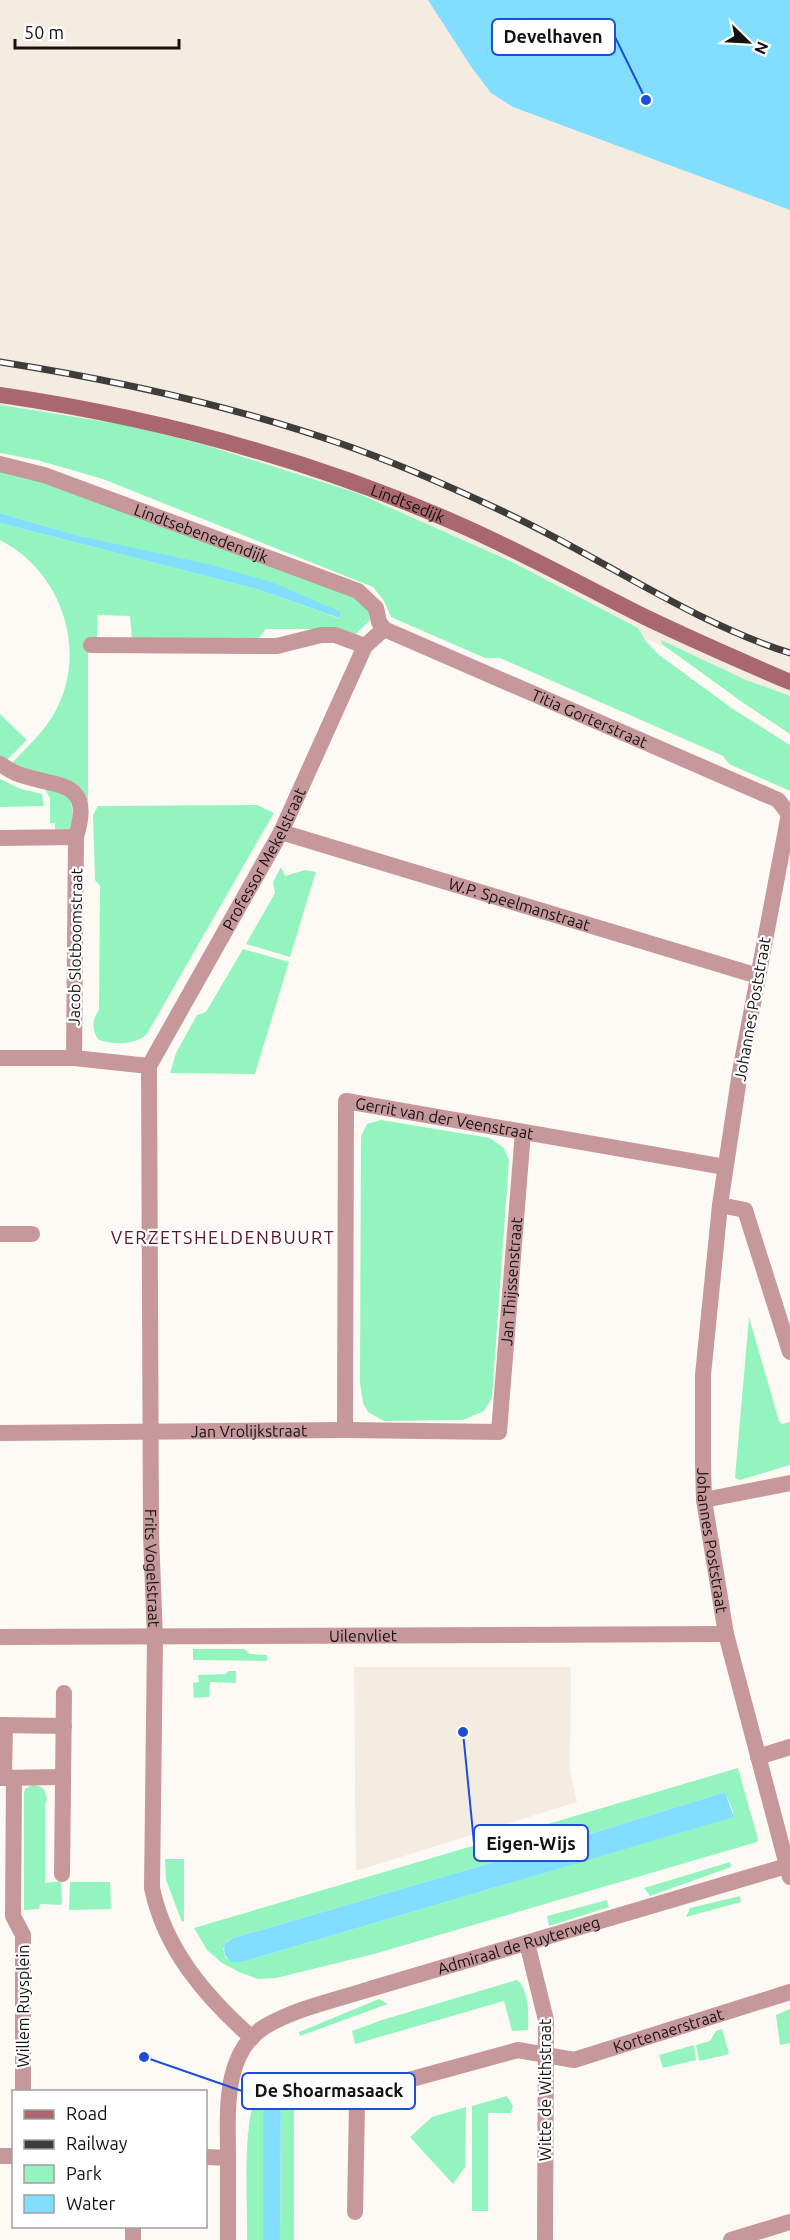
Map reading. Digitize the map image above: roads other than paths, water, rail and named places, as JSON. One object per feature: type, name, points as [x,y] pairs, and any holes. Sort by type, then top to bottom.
[{"type":"main road","name":"Lindtsedijk","points":[[0,395],[91,410],[176,428],[269,454],[359,484],[486,537],[718,652],[790,682]]},
{"type":"street","name":"Lindtsebenedendijk","points":[[0,464],[44,474],[358,591],[376,608],[379,622],[384,629]]},
{"type":"street","name":"Professor Mekelstraat","points":[[149,1066],[281,832],[365,646],[384,629]]},
{"type":"street","name":"Titia Gorterstraat","points":[[384,629],[778,800],[790,814]]},
{"type":"street","points":[[92,645],[277,646],[321,635],[335,635],[365,646]]},
{"type":"street","name":"Jacob Slotboomstraat","points":[[0,764],[20,775],[61,784],[72,791],[81,811],[81,822],[76,837],[74,1058]]},
{"type":"street","name":"Johannes Poststraat","points":[[789,1870],[726,1634],[704,1500],[703,1375],[725,1167],[758,976],[790,814]]},
{"type":"street","name":"W.P. Speelmanstraat","points":[[281,832],[758,976]]},
{"type":"street","points":[[0,838],[76,837]]},
{"type":"street","points":[[0,1058],[74,1058],[149,1066]]},
{"type":"street","name":"Frits Vogelstraat","points":[[149,1066],[151,1432],[155,1638],[152,1888],[157,1912],[167,1935],[186,1966],[221,2009],[252,2038]]},
{"type":"street","name":"Gerrit van der Veenstraat","points":[[345,1430],[346,1101],[725,1167]]},
{"type":"street","name":"Jan Thijssenstraat","points":[[498,1432],[523,1132]]},
{"type":"street","points":[[720,1205],[746,1210],[790,1352]]},
{"type":"street","points":[[0,1234],[32,1234]]},
{"type":"street","name":"Jan Vrolijkstraat","points":[[0,1433],[345,1430],[498,1432]]},
{"type":"street","points":[[704,1500],[790,1483]]},
{"type":"street","name":"Uilenvliet","points":[[0,1638],[726,1634]]},
{"type":"street","points":[[62,1875],[64,1693]]},
{"type":"street","name":"Willem Ruysplein","points":[[23,2090],[23,1935],[14,1916],[2,1725],[64,1726]]},
{"type":"street","points":[[758,1757],[790,1747]]},
{"type":"street","points":[[6,1778],[63,1777]]},
{"type":"street","name":"Admiraal de Ruyterweg","points":[[252,2038],[265,2027],[310,2008],[527,1942],[789,1870]]},
{"type":"street","name":"Witte de Withstraat","points":[[527,1942],[546,2020],[545,2240]]},
{"type":"street","name":"Kortenaerstraat","points":[[355,2212],[357,2104],[368,2091],[518,2050],[574,2060],[790,1992]]},
{"type":"street","points":[[228,2240],[229,2092],[234,2067],[252,2038]]},
{"type":"street","points":[[207,2157],[228,2158]]},
{"type":"street","points":[[731,2240],[790,2222]]},
{"type":"water","points":[[428,0],[790,0],[790,210],[513,107],[491,93]]},
{"type":"water","points":[[0,513],[79,536],[212,565],[274,583],[341,612],[339,618],[260,590],[0,523]]},
{"type":"water","points":[[725,1792],[734,1817],[239,1963],[230,1961],[226,1957],[225,1943],[233,1938]]},
{"type":"water","points":[[267,2093],[281,2095],[280,2240],[263,2240],[263,2095]]},
{"type":"railway","points":[[0,362],[86,377],[214,405],[298,429],[360,450],[502,511],[715,623],[790,653]]},
{"type":"place","name":"Develhaven","points":[[646,100]]},
{"type":"place","name":"Eigen-Wijs","points":[[463,1732]]},
{"type":"place","name":"De Shoarmasaack","points":[[144,2057]]},
{"type":"district","name":"VERZETSHELDENBUURT","points":[[223,1237]]}]
